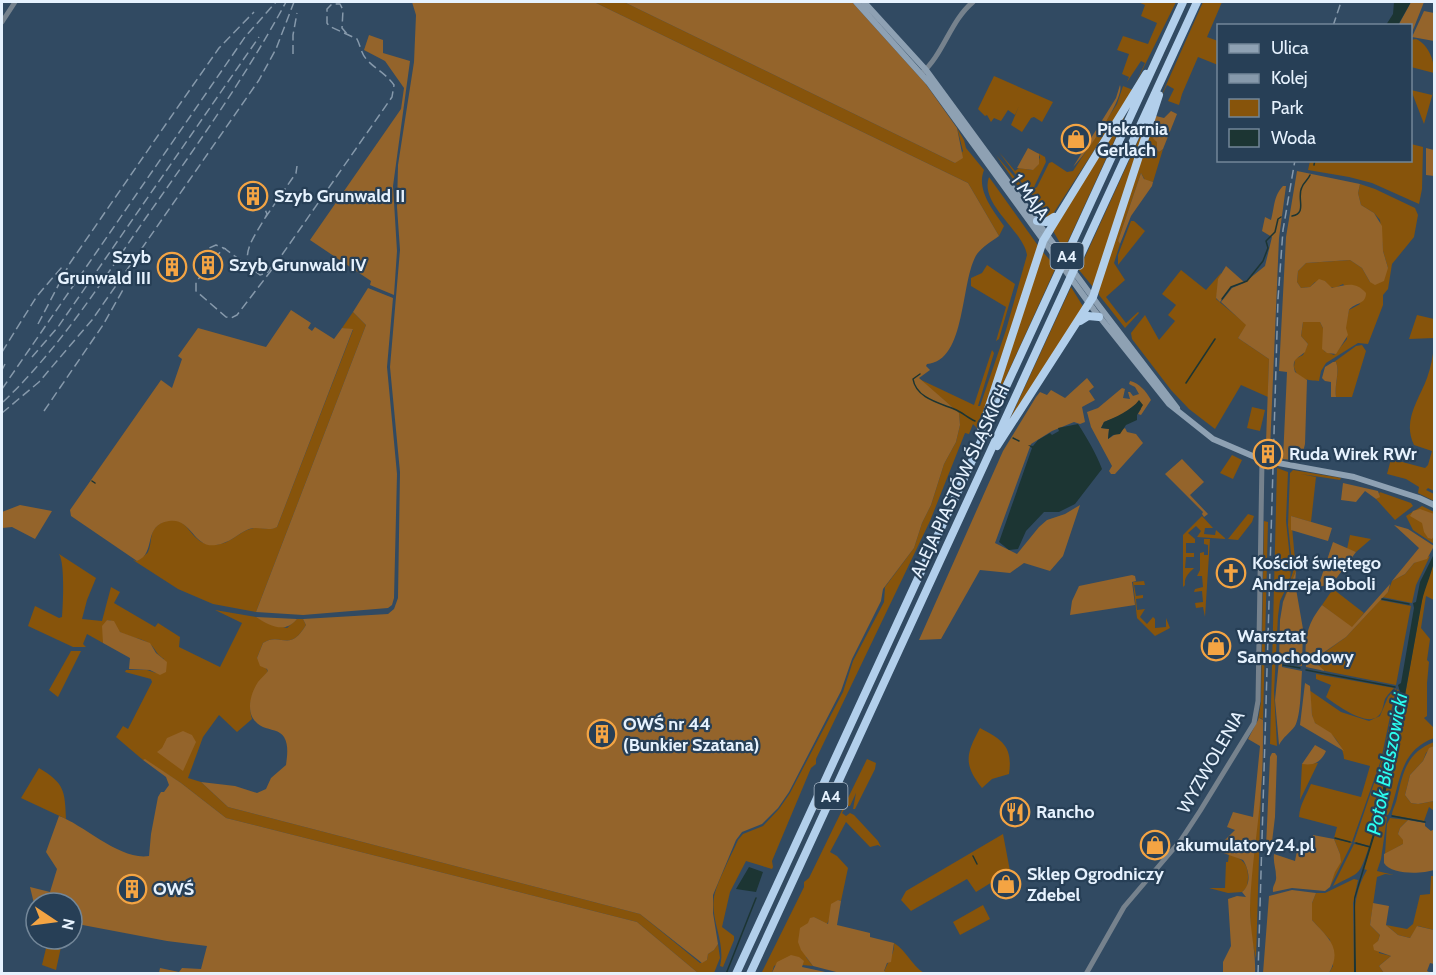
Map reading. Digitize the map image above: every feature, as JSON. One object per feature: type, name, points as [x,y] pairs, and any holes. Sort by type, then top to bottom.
[{"type":"highway","name":"ALEJA PIASTÓW ŚLĄSKICH","points":[[736,974],[1183,2]]},
{"type":"highway","name":"ALEJA PIASTÓW ŚLĄSKICH","points":[[750,974],[1197,2]]},
{"type":"highway","points":[[970,465],[1045,237],[1162,47]]},
{"type":"highway","points":[[982,468],[1091,301],[1174,51]]},
{"type":"highway","points":[[1037,221],[1046,222],[1058,214]]},
{"type":"highway","points":[[1078,321],[1088,316],[1099,317]]},
{"type":"main road","name":"1 MAJA","points":[[856,2],[924,72],[1091,301],[1179,411]]},
{"type":"main road","name":"1 MAJA","points":[[864,2],[924,72],[1037,221],[1045,237]]},
{"type":"main road","name":"1 MAJA","points":[[1091,301],[1099,317],[1167,402],[1213,439],[1262,460],[1354,477],[1434,505]]},
{"type":"street","points":[[2,22],[15,2]]},
{"type":"street","points":[[924,72],[958,18],[973,2]]},
{"type":"street","name":"WYZWOLENIA","points":[[1086,974],[1118,915],[1189,828],[1254,723],[1258,701],[1262,460]]},
{"type":"green space","points":[[594,2],[624,2],[955,163],[963,151],[957,128],[966,148],[984,170],[982,185],[984,192],[1004,226],[999,236],[968,183]]},
{"type":"green space","points":[[1138,2],[1176,2],[1134,87],[1145,63],[1141,61],[1127,82],[1129,77],[1122,74],[1129,54],[1117,50],[1123,36],[1148,44],[1157,23],[1141,16],[1145,5]]},
{"type":"green space","points":[[1203,2],[1222,2],[1207,37],[1217,41],[1217,65],[1198,57],[1179,105],[1168,101],[1174,89],[1167,85],[1159,101]]},
{"type":"green space","points":[[1412,40],[1420,41],[1430,53],[1434,73],[1412,67]]},
{"type":"green space","points":[[994,76],[1053,102],[1042,122],[1034,117],[1031,118],[1022,132],[1011,125],[1019,106],[1015,115],[1008,110],[1001,121],[994,118],[991,122],[987,115],[985,116],[978,109]]},
{"type":"green space","points":[[1123,86],[1133,90],[1053,214],[1047,218],[1039,216],[996,155],[1035,201],[1029,192],[1037,187],[1049,163],[1052,162],[1067,172],[1073,171],[1117,104]]},
{"type":"green space","points":[[1434,89],[1424,124],[1412,90],[1432,95]]},
{"type":"green space","points":[[1125,114],[1122,124],[1064,250],[1052,229]]},
{"type":"green space","points":[[1144,131],[1093,287],[1079,270]]},
{"type":"green space","points":[[1150,132],[1157,142],[1157,150],[1159,152],[1163,149],[1153,182],[1145,180],[1141,173],[1118,241],[1120,244],[1114,263],[1125,280],[1106,297],[1126,323],[1139,313],[1125,328],[1099,295],[1098,290]]},
{"type":"green space","points":[[1412,144],[1423,147],[1422,189],[1419,204],[1372,183],[1308,170],[1310,162],[1412,162]]},
{"type":"green space","points":[[999,152],[1015,171],[1019,168],[1032,170],[1037,166],[1040,157],[1038,153],[1045,157],[1046,162],[1034,187],[1024,186]]},
{"type":"green space","points":[[989,177],[1039,247],[978,429],[973,424],[969,434],[965,433],[930,521],[816,759],[816,764],[811,768],[772,861],[772,869],[746,861],[730,892],[722,927],[734,936],[734,940],[723,967],[720,966],[721,949],[713,906],[724,869],[743,834],[763,826],[790,793],[843,692],[853,661],[884,602],[885,587],[914,548],[944,464],[956,442],[960,425],[959,413],[919,379],[974,405],[992,350],[994,353],[978,406],[980,406],[1006,330],[1027,255],[1018,236],[990,197]]},
{"type":"green space","points":[[1360,184],[1415,208],[1418,215],[1414,237],[1392,264],[1388,289],[1383,295],[1383,305],[1368,344],[1358,343],[1326,363],[1319,381],[1307,380],[1298,375],[1294,367],[1295,359],[1303,355],[1308,344],[1301,336],[1303,322],[1320,322],[1323,328],[1324,351],[1334,355],[1347,339],[1345,328],[1349,310],[1360,304],[1343,284],[1335,288],[1329,287],[1325,281],[1315,282],[1310,287],[1301,288],[1297,282],[1298,271],[1306,263],[1350,260],[1362,268],[1370,282],[1388,268],[1383,251],[1380,220],[1361,205],[1358,193]]},
{"type":"green space","points":[[1131,221],[1145,231],[1118,265],[1118,255]]},
{"type":"green space","points":[[1042,251],[1056,267],[996,399],[994,398]]},
{"type":"green space","points":[[987,265],[1015,284],[999,339],[996,341],[1006,307],[971,286],[971,278],[982,273]]},
{"type":"green space","points":[[1181,270],[1206,290],[1221,273],[1216,299],[1247,325],[1238,338],[1269,359],[1268,397],[1241,385],[1215,429],[1189,409],[1171,390],[1132,339],[1131,333],[1145,315],[1159,340],[1175,321],[1168,315],[1176,305],[1162,294]]},
{"type":"green space","points":[[1071,287],[1084,308],[1011,420],[1010,419]]},
{"type":"green space","points":[[353,312],[366,325],[256,612],[213,604],[178,589],[133,560],[137,561],[147,553],[154,529],[170,520],[182,523],[201,541],[215,545],[222,544],[254,528],[277,527],[353,330],[342,328]]},
{"type":"green space","points":[[1417,315],[1434,319],[1434,338],[1409,339]]},
{"type":"green space","points":[[1362,345],[1366,351],[1352,397],[1336,397],[1337,370],[1336,362],[1334,362],[1356,346]]},
{"type":"green space","points":[[1434,345],[1434,491],[1428,488],[1426,490],[1434,494],[1434,501],[1418,493],[1419,487],[1406,479],[1387,474],[1391,459],[1425,468],[1428,465],[1432,451],[1414,445],[1410,427],[1413,410],[1430,370]]},
{"type":"green space","points":[[1252,407],[1265,410],[1260,431],[1247,428]]},
{"type":"green space","points":[[1232,455],[1242,460],[1233,479],[1220,473]]},
{"type":"green space","points":[[1277,468],[1288,472],[1286,521],[1291,568],[1290,580],[1280,601],[1278,616],[1274,692],[1277,746],[1270,744]]},
{"type":"green space","points":[[1293,470],[1341,478],[1340,480],[1301,474],[1316,477],[1311,522],[1291,516],[1296,571],[1282,605],[1293,572],[1288,525],[1290,473]]},
{"type":"green space","points":[[1380,492],[1411,503],[1413,506],[1395,520],[1376,499]]},
{"type":"green space","points":[[1422,506],[1434,512],[1434,544],[1413,530],[1406,516]]},
{"type":"green space","points":[[1248,514],[1254,516],[1252,522],[1238,540],[1228,539]]},
{"type":"green space","points":[[1202,516],[1213,528],[1205,528],[1204,534],[1215,535],[1216,530],[1226,539],[1197,537],[1201,531],[1196,526],[1188,533],[1195,539],[1195,543],[1186,543],[1186,553],[1194,553],[1194,557],[1186,557],[1185,568],[1194,568],[1187,575],[1183,587],[1183,535]]},
{"type":"green space","points":[[1264,521],[1268,522],[1263,720],[1261,718],[1258,720],[1261,702]]},
{"type":"green space","points":[[1350,535],[1371,539],[1356,552],[1347,549]]},
{"type":"green space","points":[[1204,539],[1210,539],[1205,617],[1203,607],[1196,608],[1195,603],[1203,602],[1202,591],[1194,592],[1195,589],[1203,587],[1202,576],[1197,576],[1200,570],[1200,553],[1204,552],[1204,555],[1208,555],[1208,545],[1204,544]]},
{"type":"green space","points":[[59,554],[96,578],[82,619],[102,621],[111,587],[120,592],[114,603],[155,627],[158,623],[180,637],[179,647],[220,667],[242,623],[215,610],[256,617],[267,623],[287,628],[297,619],[303,619],[306,625],[295,638],[275,639],[263,643],[257,658],[268,671],[250,705],[252,719],[237,732],[219,715],[203,737],[188,778],[201,782],[228,807],[640,914],[700,963],[707,960],[708,954],[718,944],[720,958],[714,973],[698,973],[637,922],[226,818],[181,783],[143,760],[116,737],[123,726],[128,729],[152,682],[151,679],[125,672],[126,670],[147,670],[156,673],[164,659],[151,645],[120,632],[112,622],[107,620],[103,643],[87,634],[83,644],[86,647],[73,647],[28,626],[35,606],[59,618],[62,617],[63,574]]},
{"type":"green space","points":[[1430,556],[1416,585],[1412,603],[1382,597],[1388,592],[1392,581],[1405,574],[1414,563]]},
{"type":"green space","points":[[1434,563],[1434,600],[1426,596],[1421,628],[1430,639],[1427,660],[1429,662],[1427,716],[1424,718],[1434,728],[1434,738],[1414,750],[1408,758],[1388,815],[1380,814],[1398,734],[1424,588]]},
{"type":"green space","points":[[1144,581],[1145,585],[1134,585],[1136,596],[1143,595],[1143,598],[1136,599],[1137,610],[1145,609],[1140,617],[1147,624],[1153,617],[1155,628],[1166,627],[1166,618],[1170,628],[1155,636],[1137,618],[1133,582]]},
{"type":"green space","points":[[1333,589],[1364,613],[1352,628],[1322,605]]},
{"type":"green space","points":[[1380,600],[1411,606],[1396,685],[1325,671],[1318,666],[1317,662],[1321,655],[1346,637]]},
{"type":"green space","points":[[71,651],[81,651],[58,697],[49,690]]},
{"type":"green space","points":[[1316,674],[1394,688],[1385,699],[1379,715],[1372,719],[1365,719],[1350,713],[1326,697],[1331,685],[1316,679]]},
{"type":"green space","points":[[1396,688],[1381,760],[1352,842],[1334,838],[1337,827],[1299,817],[1311,784],[1361,797],[1370,766],[1344,759],[1343,751],[1336,740],[1315,723],[1309,690],[1341,712],[1369,721],[1380,716],[1388,697]]},
{"type":"green space","points":[[1397,689],[1400,692],[1387,769],[1370,846],[1354,842],[1383,757]]},
{"type":"green space","points":[[980,728],[995,736],[1005,745],[1010,765],[1009,774],[992,779],[982,788],[969,765],[969,752]]},
{"type":"green space","points":[[1434,742],[1434,746],[1410,775],[1405,795],[1411,803],[1434,801],[1434,811],[1429,807],[1424,821],[1392,815],[1402,780],[1412,757]]},
{"type":"green space","points":[[867,759],[876,763],[875,769],[855,809],[853,809],[856,793],[850,806],[846,806],[842,813],[846,816],[850,813],[854,815],[881,847],[878,845],[870,847],[846,822],[830,852],[848,868],[841,901],[838,900],[827,924],[814,917],[806,957],[813,966],[802,965],[803,961],[794,956],[774,966],[772,973],[761,974],[804,887],[804,882],[809,878]]},
{"type":"green space","points":[[1318,763],[1300,800],[1302,764]]},
{"type":"green space","points":[[39,768],[54,778],[62,788],[66,819],[21,798]]},
{"type":"green space","points":[[1261,789],[1256,959],[1251,932],[1250,896]]},
{"type":"green space","points":[[1380,815],[1387,817],[1377,871],[1394,875],[1385,874],[1377,877],[1370,925],[1380,935],[1379,953],[1391,956],[1379,966],[1384,973],[1356,974],[1355,907],[1357,894],[1367,870],[1364,869]]},
{"type":"green space","points":[[1390,818],[1408,820],[1400,828],[1398,834],[1404,840],[1403,844],[1385,854],[1387,824]]},
{"type":"green space","points":[[1003,834],[1010,871],[976,892],[967,879],[911,911],[901,900],[906,891]]},
{"type":"green space","points":[[1334,839],[1352,843],[1330,887],[1340,854]]},
{"type":"green space","points":[[1354,844],[1369,847],[1363,864],[1354,875],[1333,886]]},
{"type":"green space","points":[[1229,854],[1240,859],[1246,866],[1247,887],[1242,892],[1228,893],[1209,888],[1225,888],[1226,862],[1228,862]]},
{"type":"green space","points":[[1431,876],[1434,876],[1434,930],[1418,926],[1410,938],[1398,935],[1386,925],[1407,929],[1413,924],[1420,895],[1430,894]]},
{"type":"green space","points":[[1354,879],[1358,880],[1353,903],[1354,973],[1329,973],[1333,966],[1330,940],[1312,920],[1312,903],[1316,893],[1325,893]]},
{"type":"green space","points":[[983,905],[990,919],[960,935],[953,922]]},
{"type":"green space","points":[[894,943],[916,966],[924,973],[884,972]]},
{"type":"green space","points":[[45,951],[60,951],[56,970],[42,965]]},
{"type":"shaded area","points":[[412,2],[594,2],[968,183],[999,236],[977,254],[972,266],[956,335],[949,349],[940,359],[927,364],[930,370],[919,378],[959,413],[960,425],[956,442],[944,464],[914,548],[883,589],[881,601],[852,659],[841,691],[789,792],[778,808],[762,824],[742,832],[736,840],[713,895],[713,913],[718,944],[708,954],[707,960],[702,963],[640,914],[228,807],[201,782],[235,786],[257,793],[266,789],[271,778],[286,765],[286,740],[277,732],[257,723],[251,712],[252,694],[258,682],[268,671],[260,666],[257,658],[263,643],[275,639],[295,638],[306,625],[303,619],[388,614],[394,609],[398,598],[400,472],[390,367],[400,250],[397,207],[398,165],[414,62],[416,15]]},
{"type":"shaded area","points":[[624,2],[852,2],[925,83],[957,128],[963,158],[955,163]]},
{"type":"shaded area","points":[[1411,2],[1424,2],[1412,32],[1412,24],[1399,24]]},
{"type":"shaded area","points":[[1424,11],[1434,13],[1434,41],[1412,37]]},
{"type":"shaded area","points":[[369,35],[383,40],[383,53],[410,61],[393,186],[397,251],[394,295],[370,285],[371,281],[310,240],[401,109],[404,88],[385,61],[364,50]]},
{"type":"shaded area","points":[[1120,85],[1120,92],[1110,114],[1086,152],[1073,167],[1116,98]]},
{"type":"shaded area","points":[[1171,111],[1177,114],[1163,149],[1159,152],[1157,142],[1151,133],[1152,127],[1156,116],[1164,118]]},
{"type":"shaded area","points":[[1028,148],[1039,154],[1039,164],[1033,170],[1017,168]]},
{"type":"shaded area","points":[[1426,148],[1434,150],[1434,176],[1426,175]]},
{"type":"shaded area","points":[[1297,171],[1360,184],[1358,193],[1361,205],[1374,213],[1382,226],[1383,251],[1388,268],[1384,281],[1375,285],[1370,282],[1362,268],[1350,260],[1306,263],[1298,271],[1297,282],[1301,288],[1310,287],[1319,279],[1332,288],[1354,285],[1366,293],[1366,297],[1349,310],[1346,328],[1348,335],[1336,354],[1327,353],[1322,349],[1323,328],[1320,322],[1303,322],[1301,336],[1308,344],[1305,352],[1294,364],[1295,372],[1307,380],[1305,444],[1303,452],[1293,450],[1291,460],[1283,459],[1287,372],[1279,371],[1286,237]]},
{"type":"shaded area","points":[[1141,173],[1144,179],[1153,182],[1152,186],[1131,216],[1120,244],[1118,241]]},
{"type":"shaded area","points":[[1283,186],[1286,186],[1279,238],[1270,449],[1266,442],[1269,359],[1238,338],[1246,325],[1221,302],[1232,288],[1244,283],[1265,266],[1272,237],[1262,231],[1265,217],[1271,220],[1276,198]]},
{"type":"shaded area","points":[[1226,266],[1244,282],[1231,287],[1220,302],[1216,298],[1218,279]]},
{"type":"shaded area","points":[[368,288],[393,298],[387,367],[397,474],[392,605],[388,608],[303,615],[256,612],[366,325],[353,312]]},
{"type":"shaded area","points":[[291,310],[311,323],[308,328],[312,331],[315,327],[334,339],[342,328],[353,329],[277,527],[249,529],[225,542],[209,545],[197,538],[183,524],[169,521],[155,528],[147,552],[137,561],[71,516],[70,510],[161,380],[172,388],[182,359],[178,356],[198,328],[266,347]]},
{"type":"shaded area","points":[[1336,362],[1337,366],[1336,397],[1331,397],[1331,382],[1322,378],[1325,367]]},
{"type":"shaded area","points":[[1087,378],[1094,387],[1089,391],[1095,400],[1082,407],[1085,422],[1080,424],[1074,422],[1052,431],[1031,444],[995,543],[1017,554],[1047,520],[1065,514],[1080,505],[1063,556],[1050,571],[1024,563],[1010,573],[980,570],[941,639],[919,640],[1003,451],[1036,397],[1040,392],[1047,395],[1051,390],[1065,398]]},
{"type":"shaded area","points":[[1130,381],[1142,388],[1151,400],[1141,415],[1138,414],[1141,409],[1135,405],[1122,415],[1104,422],[1101,428],[1109,429],[1108,439],[1125,428],[1127,432],[1136,434],[1143,443],[1115,474],[1111,474],[1109,471],[1112,466],[1091,427],[1087,412],[1098,408],[1122,388],[1125,389],[1123,398],[1130,399],[1128,392],[1133,396],[1139,394],[1135,387],[1129,384]]},
{"type":"shaded area","points":[[1182,459],[1204,482],[1190,495],[1208,514],[1204,517],[1203,512],[1165,474]]},
{"type":"shaded area","points":[[1343,483],[1378,491],[1380,497],[1376,499],[1365,491],[1356,502],[1341,500]]},
{"type":"shaded area","points":[[20,505],[52,511],[35,539],[12,527],[2,528],[2,512]]},
{"type":"shaded area","points":[[1420,509],[1434,514],[1432,539],[1428,538],[1424,532],[1422,523],[1410,516],[1413,511]]},
{"type":"shaded area","points":[[1291,516],[1332,528],[1328,541],[1291,530]]},
{"type":"shaded area","points":[[1394,525],[1408,529],[1434,546],[1427,559],[1414,563],[1405,574],[1392,581],[1419,548]]},
{"type":"shaded area","points":[[1333,542],[1356,552],[1332,584],[1318,587]]},
{"type":"shaded area","points":[[1296,571],[1295,583],[1303,629],[1302,666],[1282,662],[1282,667],[1302,671],[1300,700],[1295,726],[1279,745],[1275,700],[1280,620],[1283,602]]},
{"type":"shaded area","points":[[1135,576],[1136,581],[1132,582],[1135,605],[1070,615],[1072,601],[1079,586]]},
{"type":"shaded area","points":[[1390,584],[1388,592],[1346,637],[1323,653],[1317,664],[1325,671],[1306,667],[1307,634],[1312,620],[1322,605],[1352,627]]},
{"type":"shaded area","points":[[256,617],[297,619],[288,626],[277,627]]},
{"type":"shaded area","points":[[107,620],[114,621],[120,632],[150,643],[156,653],[167,662],[166,672],[160,675],[150,670],[129,669],[130,658],[103,643],[102,626]]},
{"type":"shaded area","points":[[1305,683],[1310,686],[1312,715],[1315,723],[1331,733],[1344,751],[1300,725]]},
{"type":"shaded area","points":[[1259,718],[1263,720],[1262,773],[1250,909],[1255,973],[1223,973],[1223,962],[1231,946],[1228,899],[1237,896],[1246,897],[1242,892],[1247,885],[1248,876],[1243,860],[1215,850],[1235,830],[1227,827],[1233,812],[1253,817],[1260,746],[1248,739]]},
{"type":"shaded area","points":[[183,731],[192,735],[196,742],[183,771],[157,752],[167,738]]},
{"type":"shaded area","points":[[1315,745],[1326,751],[1324,755],[1314,764],[1302,764]]},
{"type":"shaded area","points":[[1434,746],[1434,801],[1411,803],[1405,795],[1410,775],[1423,761],[1429,748]]},
{"type":"shaded area","points":[[1272,753],[1277,756],[1275,817],[1271,850],[1266,847]]},
{"type":"shaded area","points":[[145,759],[181,783],[226,818],[637,922],[698,973],[159,973],[160,968],[179,972],[182,968],[201,969],[207,946],[84,925],[84,891],[50,891],[57,869],[46,852],[59,816],[115,848],[138,856],[149,856],[158,797],[169,785],[166,777],[143,760]]},
{"type":"shaded area","points":[[1408,820],[1425,823],[1431,831],[1434,829],[1434,870],[1415,873],[1400,872],[1384,863],[1384,854],[1403,844],[1398,834],[1400,828]]},
{"type":"shaded area","points":[[1313,835],[1334,839],[1340,854],[1341,862],[1330,887],[1325,891],[1292,888],[1273,892],[1276,878],[1274,854],[1295,861],[1298,846],[1312,848]]},
{"type":"shaded area","points":[[30,887],[46,891],[31,891]]},
{"type":"shaded area","points":[[1292,890],[1316,893],[1312,903],[1312,920],[1328,938],[1334,950],[1333,964],[1329,973],[1263,973],[1269,896]]},
{"type":"shaded area","points":[[838,900],[841,901],[837,925],[870,933],[870,937],[894,943],[891,962],[887,963],[884,971],[887,973],[840,973],[813,966],[801,950],[798,942],[800,928],[814,917],[828,924],[831,904]]},
{"type":"shaded area","points":[[1373,903],[1389,906],[1386,925],[1398,935],[1410,938],[1417,926],[1434,930],[1434,964],[1430,963],[1427,971],[1431,973],[1384,973],[1379,966],[1391,956],[1374,950],[1373,945],[1378,941],[1380,935],[1370,925]]},
{"type":"shaded area","points":[[791,955],[804,961],[802,967],[830,973],[772,973],[777,962]]},
{"type":"water","points":[[1394,2],[1411,2],[1399,24],[1387,24],[1393,14]]},
{"type":"water","points":[[1139,400],[1143,405],[1137,415],[1137,420],[1126,425],[1120,434],[1108,439],[1109,429],[1101,428],[1104,422],[1118,416]]},
{"type":"water","points":[[1078,424],[1102,469],[1075,504],[1059,512],[1044,512],[1026,531],[1018,549],[1009,550],[999,542],[1032,448],[1028,445],[1033,446],[1050,433],[1052,435],[1059,431],[1058,428]]},
{"type":"water","points":[[1434,554],[1422,601],[1380,818],[1355,899],[1356,973],[1354,973],[1354,898],[1378,817],[1413,603],[1416,602],[1420,582]]},
{"type":"water","points":[[749,867],[763,872],[756,892],[736,889]]},
{"type":"waterway","points":[[1292,216],[1297,214],[1301,208],[1301,191],[1310,175]]},
{"type":"waterway","points":[[1222,299],[1231,287],[1247,281],[1263,261],[1268,248],[1266,241],[1275,232],[1278,219],[1281,217]]},
{"type":"waterway","points":[[1186,383],[1215,339]]},
{"type":"waterway","points":[[920,374],[913,379],[923,395],[975,421]]},
{"type":"waterway","points":[[1013,438],[1019,441]]},
{"type":"waterway","points":[[1382,599],[1409,604]]},
{"type":"waterway","points":[[1283,665],[1300,668]]},
{"type":"waterway","name":"Potok Bielszowicki","points":[[1306,670],[1395,687]]},
{"type":"waterway","name":"Potok Bielszowicki","points":[[1392,816],[1425,822]]},
{"type":"waterway","points":[[1335,838],[1350,842]]},
{"type":"waterway","points":[[1356,843],[1370,847]]},
{"type":"waterway","points":[[973,856],[977,864]]},
{"type":"waterway","points":[[726,974],[756,898]]},
{"type":"railway","points":[[2,389],[245,37],[276,2]]},
{"type":"railway","points":[[3,402],[43,360],[96,291],[219,112],[254,58],[286,2]]},
{"type":"railway","points":[[2,413],[39,382],[92,320],[259,80],[276,49],[294,2]]},
{"type":"railway","points":[[1334,24],[1341,2]]},
{"type":"railway","points":[[204,272],[196,282],[196,291],[226,317],[231,318],[237,315],[270,272],[392,97],[394,85],[366,58],[357,39],[329,26],[327,23],[327,9],[332,4],[340,4],[343,10],[342,28],[347,34]]},
{"type":"railway","points":[[38,324],[70,263],[166,124],[219,48],[254,12]]},
{"type":"railway","points":[[293,54],[293,35],[297,13]]},
{"type":"railway","points":[[32,357],[58,327],[259,37]]},
{"type":"railway","points":[[1258,974],[1278,299],[1283,230],[1295,162]]},
{"type":"railway","points":[[265,218],[296,173],[297,166]]},
{"type":"railway","points":[[251,268],[247,255],[267,214],[264,207]]},
{"type":"railway","points":[[201,258],[207,249],[216,245],[226,249]]},
{"type":"railway","points":[[214,259],[224,248],[260,275],[267,273],[271,267]]},
{"type":"railway","points":[[2,352],[37,296],[62,267]]},
{"type":"railway","points":[[44,411],[103,325],[124,288]]},
{"type":"railway","points":[[2,370],[5,364]]},
{"type":"place","name":"Piekarnia Gerlach","points":[[1076,139]]},
{"type":"place","name":"Szyb Grunwald II","points":[[253,196]]},
{"type":"place","name":"Szyb Grunwald IV","points":[[208,265]]},
{"type":"place","name":"Szyb Grunwald III","points":[[172,267]]},
{"type":"place","name":"Ruda Wirek RWr","points":[[1268,454]]},
{"type":"place","name":"Kościół świętego Andrzeja Boboli","points":[[1231,573]]},
{"type":"place","name":"Warsztat Samochodowy","points":[[1216,646]]},
{"type":"place","name":"OWŚ nr 44 (Bunkier Szatana)","points":[[602,734]]},
{"type":"place","name":"Rancho","points":[[1015,812]]},
{"type":"place","name":"akumulatory24.pl","points":[[1155,845]]},
{"type":"place","name":"Sklep Ogrodniczy Zdebel","points":[[1006,884]]},
{"type":"place","name":"OWŚ","points":[[132,889]]}]
